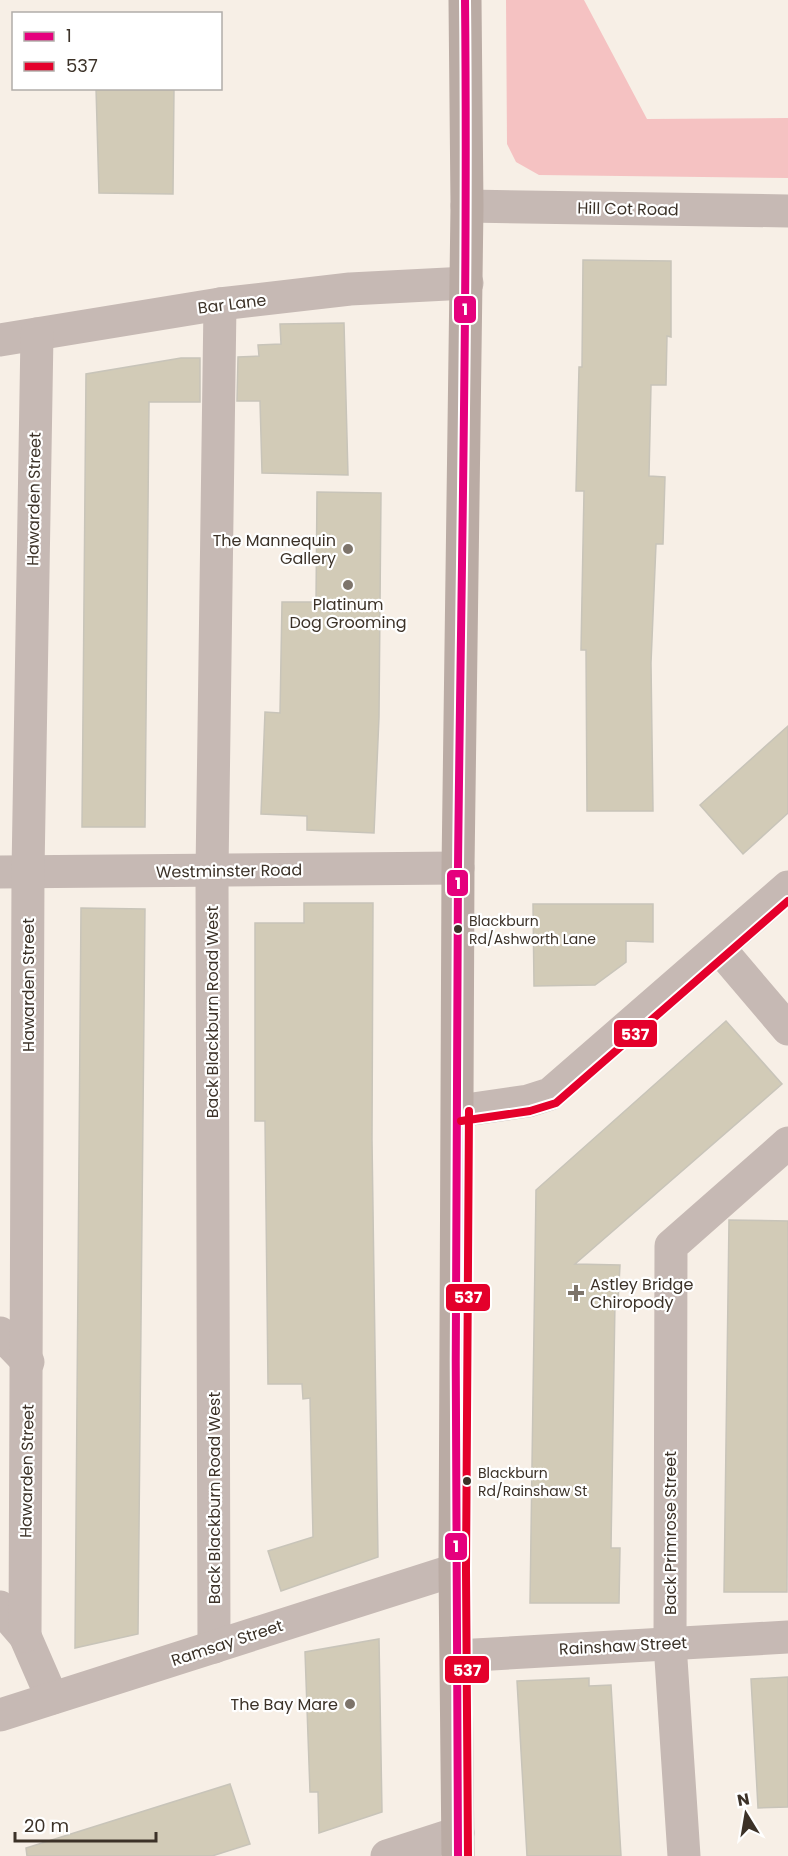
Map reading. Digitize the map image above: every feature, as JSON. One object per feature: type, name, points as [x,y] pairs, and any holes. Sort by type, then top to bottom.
[{"type":"highway","points":[[458,1845],[455,1570],[459,1111],[458,868],[467,283],[465,0]]},
{"type":"street","name":"Hill Cot Road","points":[[467,206],[788,211]]},
{"type":"street","name":"Bar Lane","points":[[0,340],[220,304],[350,290],[467,283]]},
{"type":"street","name":"Back Blackburn Road West","points":[[214,1647],[212,872],[220,304]]},
{"type":"street","name":"Hawarden Street","points":[[25,1636],[28,1362],[14,872],[37,334]]},
{"type":"street","name":"Westminster Road","points":[[14,872],[458,868]]},
{"type":"street","points":[[459,1111],[528,1101],[550,1094],[720,949],[788,887]]},
{"type":"street","points":[[720,949],[788,1029]]},
{"type":"street","name":"Back Primrose Street","points":[[684,1856],[670,1644],[671,1246],[788,1143]]},
{"type":"street","points":[[0,1333],[28,1362]]},
{"type":"street","name":"Ramsay Street","points":[[0,1714],[455,1570]]},
{"type":"street","points":[[0,1607],[25,1636],[52,1698]]},
{"type":"street","name":"Rainshaw Street","points":[[457,1656],[788,1637]]},
{"type":"street","points":[[387,1856],[458,1845]]},
{"type":"shaded area","points":[[506,0],[584,0],[647,119],[788,118],[788,178],[539,175],[516,162],[507,144]]},
{"type":"building","points":[[96,90],[174,90],[173,194],[99,193]]},
{"type":"building","points":[[583,260],[671,261],[671,337],[667,336],[666,385],[651,385],[649,476],[665,477],[663,544],[656,544],[651,663],[653,811],[587,811],[586,650],[581,650],[584,491],[576,491],[579,367],[582,367]]},
{"type":"building","points":[[344,323],[348,475],[262,473],[260,401],[237,401],[238,357],[259,356],[258,345],[281,344],[280,324]]},
{"type":"building","points":[[181,358],[200,358],[200,402],[149,402],[145,827],[82,827],[86,374]]},
{"type":"building","points":[[317,492],[381,493],[379,717],[374,833],[307,830],[307,816],[261,814],[265,712],[280,713],[282,602],[316,602]]},
{"type":"building","points":[[788,726],[788,813],[743,854],[700,805]]},
{"type":"building","points":[[304,903],[373,903],[372,1140],[378,1557],[281,1591],[268,1551],[313,1537],[310,1398],[303,1399],[302,1384],[268,1384],[265,1121],[255,1121],[255,923],[304,923]]},
{"type":"building","points":[[533,904],[653,904],[653,942],[626,941],[626,962],[595,985],[534,986]]},
{"type":"building","points":[[81,908],[145,909],[138,1634],[75,1648]]},
{"type":"building","points":[[726,1021],[782,1084],[575,1264],[620,1265],[618,1302],[615,1302],[611,1548],[620,1548],[619,1603],[530,1603],[536,1190]]},
{"type":"building","points":[[729,1220],[788,1221],[787,1592],[724,1592]]},
{"type":"building","name":"The Bay Mare","points":[[379,1639],[382,1812],[319,1833],[318,1792],[310,1792],[305,1652]]},
{"type":"building","points":[[788,1677],[788,1807],[758,1808],[751,1679]]},
{"type":"building","points":[[589,1678],[589,1686],[611,1685],[621,1856],[527,1856],[517,1681]]},
{"type":"building","points":[[230,1784],[250,1844],[212,1856],[27,1856],[26,1848]]},
{"type":"transit line","name":"1","points":[[458,1856],[456,1114],[465,325],[465,0]]},
{"type":"transit line","name":"537","points":[[461,1121],[530,1111],[556,1103],[788,901]]},
{"type":"transit line","name":"537","points":[[468,1856],[466,1570],[469,1111]]},
{"type":"place","name":"The Mannequin Gallery","points":[[348,549]]},
{"type":"place","name":"Platinum Dog Grooming","points":[[348,585]]},
{"type":"place","name":"Blackburn Rd/Ashworth Lane","points":[[458,929]]},
{"type":"place","name":"Astley Bridge Chiropody","points":[[576,1293]]},
{"type":"place","name":"Blackburn Rd/Rainshaw St","points":[[467,1481]]},
{"type":"place","name":"The Bay Mare","points":[[350,1704]]}]
